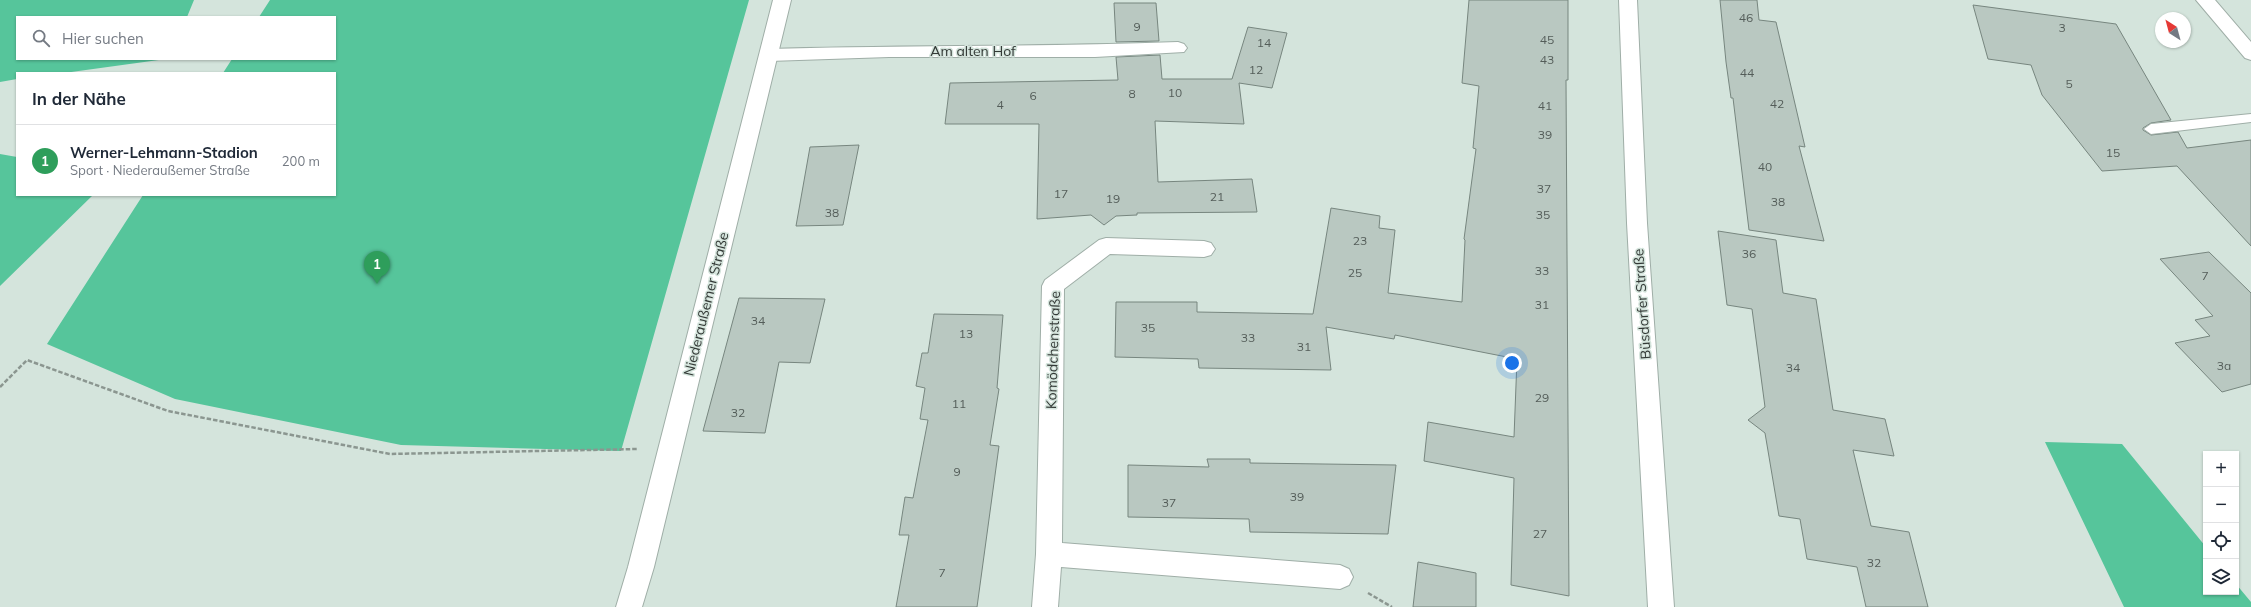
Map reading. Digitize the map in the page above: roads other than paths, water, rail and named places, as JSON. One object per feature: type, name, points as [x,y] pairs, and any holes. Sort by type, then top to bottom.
[{"type":"street","name":"Niederaußemer Straße","points":[[629,607],[782,0]]},
{"type":"street","name":"Büsdorfer Straße","points":[[1628,0],[1636,223],[1661,607]]},
{"type":"street","points":[[2205,0],[2251,54]]},
{"type":"street","name":"Am alten Hof","points":[[768,55],[889,51],[1095,51],[1178,48]]},
{"type":"street","name":"Komödchenstraße","points":[[1045,607],[1049,554],[1053,286],[1106,246],[1204,249]]},
{"type":"street","points":[[1049,554],[1340,577]]},
{"type":"lane","points":[[2151,129],[2251,118]]},
{"type":"place","name":"Werner-Lehmann-Stadion","points":[[377,284]]}]
